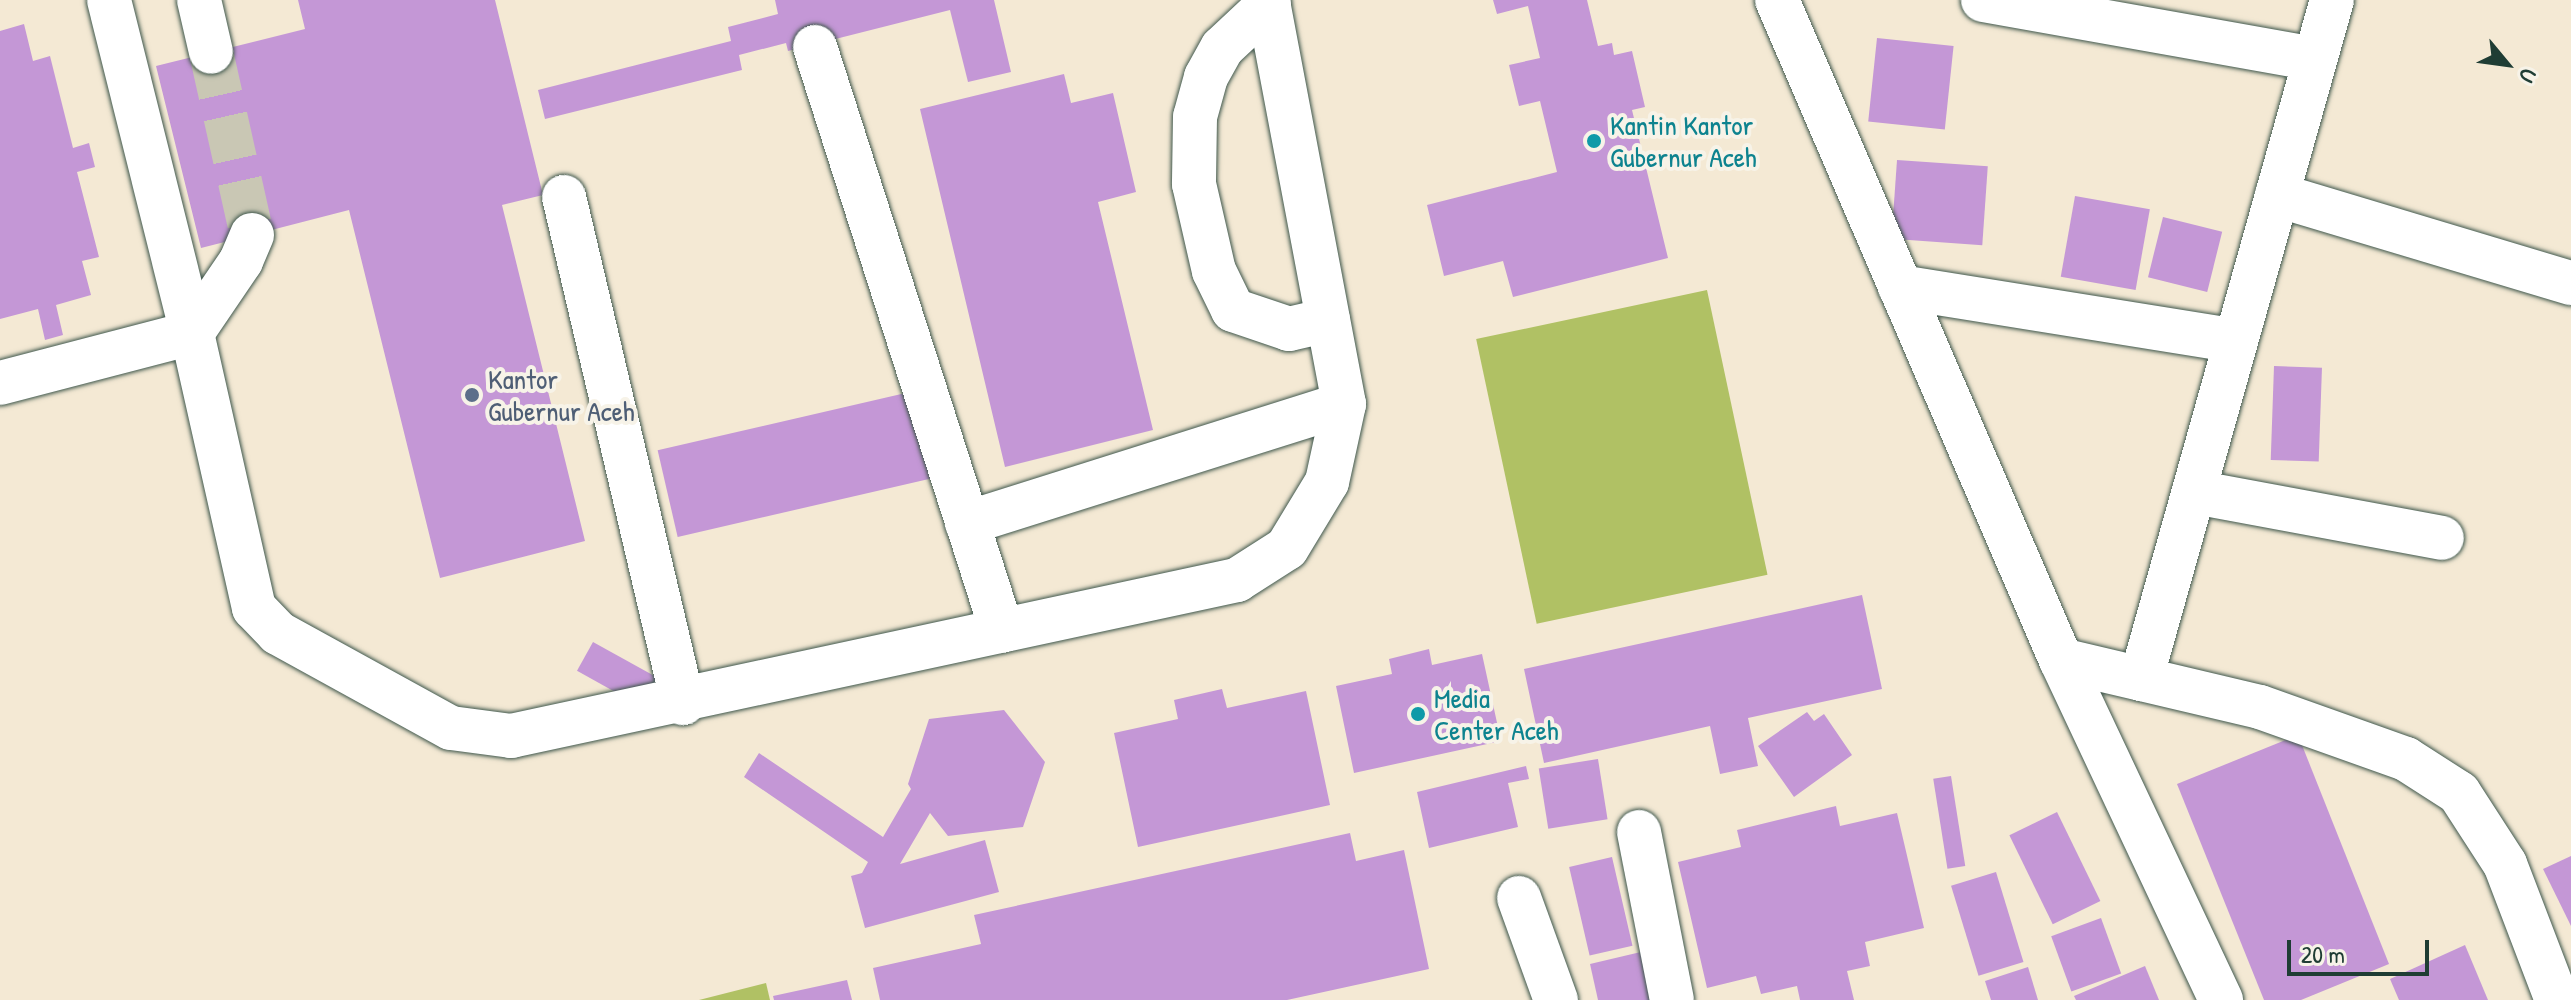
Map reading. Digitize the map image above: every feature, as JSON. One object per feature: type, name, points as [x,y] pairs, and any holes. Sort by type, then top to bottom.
[{"type":"street","points":[[109,0],[192,333],[254,608],[278,633],[451,728],[511,736],[683,703],[1237,580],[1287,548],[1327,482],[1344,404],[1269,2]]},
{"type":"street","points":[[199,0],[211,52]]},
{"type":"street","points":[[1777,0],[2061,660],[2221,1000]]},
{"type":"street","points":[[1983,0],[2315,59]]},
{"type":"street","points":[[2141,679],[2332,0]]},
{"type":"street","points":[[1269,2],[1222,48],[1206,77],[1195,117],[1194,184],[1214,271],[1233,310],[1289,329],[1328,320]]},
{"type":"street","points":[[815,47],[1002,631]]},
{"type":"street","points":[[2277,195],[2571,283]]},
{"type":"street","points":[[564,197],[683,703]]},
{"type":"street","points":[[0,383],[192,333],[241,261],[252,235]]},
{"type":"street","points":[[1900,287],[2236,341]]},
{"type":"street","points":[[967,523],[1344,404]]},
{"type":"street","points":[[2194,492],[2442,538]]},
{"type":"street","points":[[2061,660],[2260,707],[2406,759],[2459,793],[2484,823],[2505,864],[2557,1000]]},
{"type":"street","points":[[1639,832],[1672,1000]]},
{"type":"street","points":[[1519,898],[1556,1000]]},
{"type":"green space","points":[[1707,290],[1768,575],[1537,624],[1476,339]]},
{"type":"green space","points":[[766,983],[770,1000],[699,1000]]},
{"type":"building","name":"Kantor Gubernur Aceh","points":[[298,0],[495,0],[543,195],[502,205],[585,541],[440,578],[349,210],[201,248],[156,66],[305,29]]},
{"type":"building","points":[[775,0],[994,0],[1011,72],[968,82],[950,10],[788,51],[786,43],[739,55],[742,70],[545,119],[538,90],[731,41],[728,27],[778,14]]},
{"type":"building","name":"Kantin Kantor Gubernur Aceh","points":[[1493,0],[1587,0],[1598,46],[1612,43],[1614,55],[1632,51],[1645,107],[1632,110],[1668,258],[1513,297],[1503,261],[1444,276],[1427,205],[1557,172],[1540,101],[1519,106],[1509,65],[1540,58],[1528,6],[1497,14]]},
{"type":"building","points":[[24,24],[33,61],[50,56],[73,148],[89,143],[95,167],[77,172],[99,257],[82,261],[91,295],[56,305],[63,335],[45,340],[38,309],[0,319],[0,31]]},
{"type":"building","points":[[1877,38],[1954,46],[1945,130],[1868,122]]},
{"type":"building","points":[[1064,74],[1071,103],[1113,93],[1136,192],[1098,202],[1153,430],[1005,467],[920,109]]},
{"type":"building","points":[[1897,160],[1988,166],[1982,245],[1891,239]]},
{"type":"building","points":[[2075,196],[2150,209],[2136,290],[2061,277]]},
{"type":"building","points":[[2163,217],[2222,232],[2207,292],[2148,277]]},
{"type":"building","points":[[2274,366],[2322,368],[2319,462],[2271,460]]},
{"type":"building","points":[[910,392],[930,479],[678,537],[658,450]]},
{"type":"building","points":[[1862,595],[1882,689],[1748,718],[1758,766],[1720,774],[1710,726],[1544,763],[1524,669]]},
{"type":"building","points":[[593,642],[660,679],[644,708],[577,671]]},
{"type":"building","name":"Media Center Aceh","points":[[1429,649],[1432,665],[1482,654],[1501,741],[1354,773],[1336,686],[1392,674],[1389,659]]},
{"type":"building","points":[[1222,689],[1227,708],[1306,691],[1330,805],[1138,847],[1114,733],[1178,719],[1174,700]]},
{"type":"building","points":[[1004,710],[1045,762],[1023,827],[948,836],[930,813],[900,864],[985,840],[999,892],[865,928],[851,876],[862,873],[868,862],[744,777],[759,753],[883,837],[911,789],[908,784],[929,719]]},
{"type":"building","points":[[1807,712],[1814,721],[1824,714],[1852,755],[1794,797],[1758,746]]},
{"type":"building","points":[[2298,735],[2389,964],[2301,1000],[2264,1000],[2177,784]]},
{"type":"building","points":[[1598,759],[1608,819],[1548,829],[1539,768]]},
{"type":"building","points":[[1526,766],[1529,779],[1508,783],[1518,827],[1429,848],[1417,792]]},
{"type":"building","points":[[1951,776],[1965,866],[1947,869],[1933,779]]},
{"type":"building","points":[[1836,806],[1840,826],[1897,813],[1924,928],[1865,942],[1870,966],[1847,971],[1854,1000],[1800,1000],[1797,986],[1761,994],[1756,976],[1707,988],[1678,862],[1741,847],[1737,830]]},
{"type":"building","points":[[2057,812],[2100,901],[2053,924],[2009,835]]},
{"type":"building","points":[[1350,833],[1356,861],[1404,850],[1429,969],[1287,1000],[880,1000],[873,968],[981,944],[974,915]]},
{"type":"building","points":[[2571,856],[2571,926],[2543,869]]},
{"type":"building","points":[[1612,857],[1632,946],[1590,956],[1569,867]]},
{"type":"building","points":[[1996,872],[2023,962],[1979,976],[1951,886]]},
{"type":"building","points":[[2101,918],[2121,973],[2071,992],[2051,936]]},
{"type":"building","points":[[2465,945],[2488,1000],[2399,1000],[2390,979]]},
{"type":"building","points":[[1645,951],[1656,1000],[1598,1000],[1590,964]]},
{"type":"building","points":[[2145,966],[2159,1000],[2076,1000],[2074,996]]},
{"type":"building","points":[[2028,967],[2038,1000],[1991,1000],[1985,981]]},
{"type":"building","points":[[847,980],[852,1000],[774,1000],[773,996]]},
{"type":"tunnel","points":[[211,52],[252,235]]},
{"type":"place","name":"Kantin Kantor Gubernur Aceh","points":[[1594,141]]},
{"type":"place","name":"Kantor Gubernur Aceh","points":[[472,395]]},
{"type":"place","name":"Media Center Aceh","points":[[1418,714]]}]
